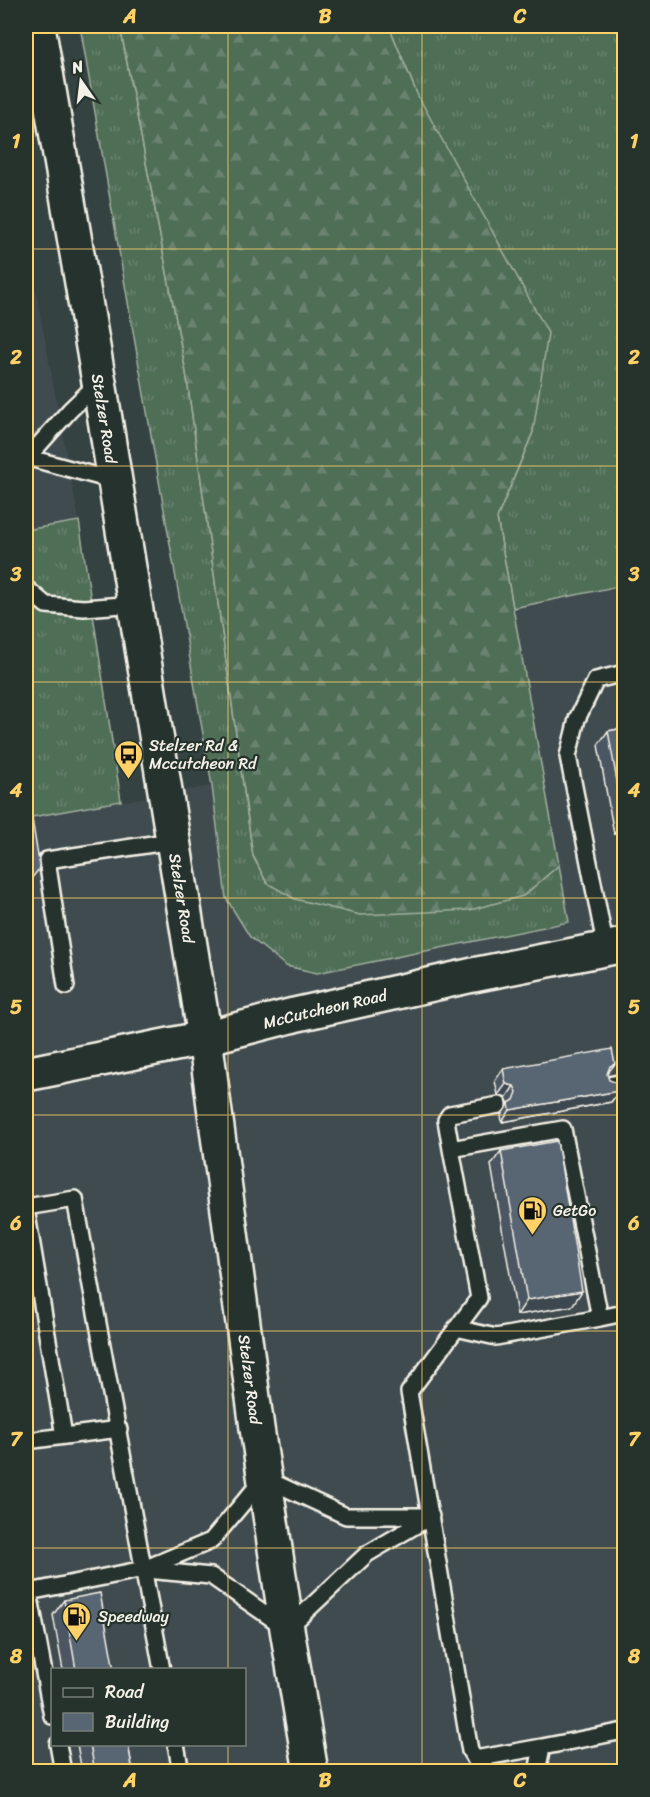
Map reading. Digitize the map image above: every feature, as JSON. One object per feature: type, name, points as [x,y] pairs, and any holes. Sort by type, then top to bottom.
[{"type":"main road","name":"Stelzer Road","points":[[38,26],[136,604],[205,1038],[286,1629],[312,1772]]},
{"type":"main road","name":"McCutcheon Road","points":[[26,1074],[205,1038],[294,1015],[473,975],[615,947]]},
{"type":"lane","points":[[99,382],[27,457],[115,481]]},
{"type":"lane","points":[[26,588],[46,605],[84,608],[136,604]]},
{"type":"lane","points":[[615,947],[568,756],[577,719],[596,680],[624,673]]},
{"type":"lane","points":[[66,986],[47,860],[172,841]]},
{"type":"lane","points":[[608,1085],[624,1082]]},
{"type":"lane","points":[[500,1105],[450,1114],[446,1120],[479,1298],[409,1392],[470,1751],[479,1765],[542,1747],[624,1731]]},
{"type":"lane","points":[[451,1149],[563,1129],[600,1318]]},
{"type":"lane","points":[[64,1436],[26,1208],[75,1199],[162,1668]]},
{"type":"lane","points":[[456,1328],[496,1337],[624,1313]]},
{"type":"lane","points":[[26,1442],[119,1429]]},
{"type":"lane","points":[[51,1711],[29,1592],[144,1569],[211,1541],[264,1478],[346,1516],[431,1516]]},
{"type":"lane","points":[[144,1569],[211,1576],[286,1629],[367,1554],[431,1516]]},
{"type":"lane","points":[[58,1746],[63,1772]]},
{"type":"lane","points":[[176,1746],[181,1772]]},
{"type":"lane","points":[[537,1772],[542,1747]]},
{"type":"shaded area","points":[[26,239],[79,521],[26,530]]},
{"type":"shaded area","points":[[624,585],[624,1771],[26,1772],[26,818],[212,786],[227,898],[250,937],[286,966],[317,973],[569,922],[513,608]]},
{"type":"green space","points":[[80,26],[120,26],[186,372],[253,856],[267,883],[523,896],[559,865],[569,922],[317,973],[286,966],[250,937],[226,898],[212,786]]},
{"type":"green space","points":[[120,26],[389,26],[417,94],[548,333],[533,432],[497,518],[559,865],[523,896],[470,910],[360,915],[295,899],[267,883],[253,856],[186,372]]},
{"type":"green space","points":[[389,26],[624,26],[624,585],[513,608],[497,518],[533,432],[417,94]]},
{"type":"green space","points":[[79,521],[121,801],[26,818],[26,530]]},
{"type":"building","points":[[624,728],[624,820],[608,731]]},
{"type":"building","points":[[32,819],[40,868],[26,885],[26,820]]},
{"type":"building","points":[[612,1049],[615,1064],[610,1066],[607,1074],[609,1080],[618,1083],[619,1091],[510,1110],[509,1103],[514,1100],[517,1092],[514,1086],[506,1084],[503,1069]]},
{"type":"building","name":"GetGo","points":[[557,1141],[582,1291],[527,1300],[501,1151]]},
{"type":"building","points":[[100,1593],[114,1668],[76,1668],[64,1600]]},
{"type":"building","points":[[90,1746],[128,1746],[133,1772],[95,1772]]},
{"type":"place","name":"Stelzer Rd & Mccutcheon Rd","points":[[128,780]]},
{"type":"place","name":"GetGo","points":[[532,1236]]},
{"type":"place","name":"Speedway","points":[[77,1642]]}]
